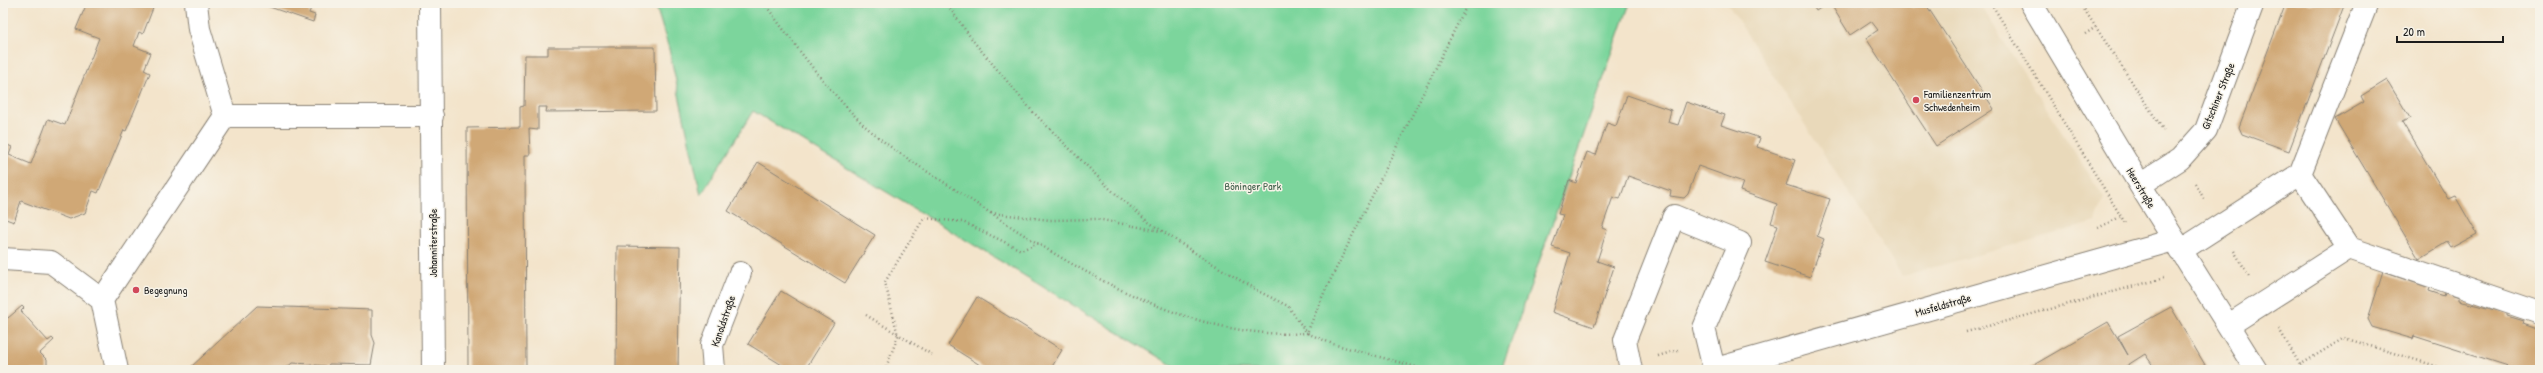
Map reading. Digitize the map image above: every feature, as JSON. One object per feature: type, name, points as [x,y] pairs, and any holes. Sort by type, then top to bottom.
[{"type":"street","points":[[196,3],[199,29],[225,116]]},
{"type":"street","name":"Johanniterstraße","points":[[430,3],[433,370]]},
{"type":"street","name":"Heerstraße","points":[[2031,3],[2177,246],[2229,325],[2256,370]]},
{"type":"street","name":"Gitschiner Straße","points":[[2140,185],[2180,159],[2206,130],[2253,3]]},
{"type":"street","points":[[2367,3],[2300,174],[2349,248],[2540,313]]},
{"type":"street","points":[[225,116],[432,116]]},
{"type":"street","points":[[102,300],[225,116]]},
{"type":"street","name":"Musfeldstraße","points":[[1713,370],[2177,246],[2300,174]]},
{"type":"street","points":[[1631,370],[1625,340],[1674,216],[1740,243],[1704,328],[1713,370]]},
{"type":"street","points":[[2229,325],[2349,248]]},
{"type":"street","points":[[3,259],[51,262],[102,300],[116,370]]},
{"type":"street","name":"Kanoldstraße","points":[[714,370],[712,345],[740,273]]},
{"type":"path","points":[[764,3],[816,73],[863,124],[989,213],[1122,291],[1191,320],[1279,336],[1307,333],[1333,344],[1427,370]]},
{"type":"path","points":[[946,3],[974,42],[1033,112],[1108,187],[1163,232],[1252,287],[1288,306],[1307,333]]},
{"type":"path","points":[[1307,333],[1323,295],[1468,3]]},
{"type":"path","points":[[989,213],[1050,220],[1097,219],[1163,232]]},
{"type":"path","points":[[885,370],[898,336],[885,282],[924,218],[963,222],[1021,250],[1039,243]]},
{"type":"path","points":[[1963,333],[2167,277]]},
{"type":"path","points":[[866,315],[898,336],[934,356]]},
{"type":"path","points":[[2300,365],[2344,338],[2448,370]]},
{"type":"shaded area","name":"Familienzentrum Schwedenheim","points":[[1727,3],[1979,3],[2104,198],[2096,222],[1902,276]]},
{"type":"green space","name":"Böninger Park","points":[[655,3],[1630,3],[1501,370],[1180,370],[753,111],[701,195],[669,49]]},
{"type":"building","points":[[87,3],[155,3],[143,34],[139,32],[134,46],[151,53],[144,70],[150,73],[98,193],[93,191],[85,213],[69,219],[21,201],[14,222],[3,218],[3,143],[12,147],[9,155],[31,164],[48,119],[65,125],[99,38],[76,29]]},
{"type":"building","points":[[258,3],[313,3],[309,13],[315,15],[313,22]]},
{"type":"building","points":[[1811,3],[1828,3],[1816,11]]},
{"type":"building","points":[[1830,3],[1909,3],[1912,8],[1920,3],[1925,3],[1994,109],[1936,146],[1866,38],[1878,30],[1871,21],[1850,35]]},
{"type":"building","points":[[2286,3],[2345,3],[2289,151],[2242,134],[2239,127]]},
{"type":"building","points":[[548,47],[655,47],[656,111],[546,112],[547,107],[538,107],[538,130],[529,129],[530,155],[525,155],[526,370],[468,370],[467,128],[520,127],[520,107],[524,106],[525,55],[548,55]]},
{"type":"building","points":[[2387,80],[2410,118],[2402,122],[2448,199],[2455,196],[2477,234],[2451,248],[2447,242],[2419,259],[2335,119],[2364,102],[2361,96]]},
{"type":"building","points":[[1627,95],[1671,110],[1668,122],[1678,125],[1686,102],[1725,115],[1721,125],[1760,138],[1757,147],[1795,160],[1786,185],[1830,199],[1817,236],[1824,239],[1810,277],[1765,262],[1778,225],[1771,223],[1777,204],[1740,191],[1743,182],[1698,166],[1688,194],[1684,198],[1670,196],[1671,191],[1628,176],[1620,199],[1613,197],[1602,228],[1607,230],[1597,261],[1614,267],[1594,327],[1552,312],[1570,253],[1552,247],[1563,215],[1558,214],[1569,180],[1576,183],[1587,152],[1596,155],[1607,123],[1616,126]]},
{"type":"building","points":[[758,162],[875,235],[845,283],[728,211]]},
{"type":"building","points":[[617,246],[680,247],[678,370],[616,370]]},
{"type":"building","points":[[2383,272],[2430,288],[2429,291],[2444,296],[2445,293],[2459,298],[2459,301],[2507,313],[2507,316],[2524,321],[2523,324],[2537,329],[2540,328],[2540,370],[2510,370],[2507,369],[2508,366],[2414,336],[2413,339],[2372,327],[2368,319]]},
{"type":"building","points":[[781,291],[834,323],[805,370],[790,370],[748,344]]},
{"type":"building","points":[[977,297],[1062,350],[1050,370],[988,370],[948,345]]},
{"type":"building","points":[[22,306],[24,308],[21,311],[48,341],[52,338],[54,340],[40,353],[47,360],[47,370],[3,370],[3,312],[8,318]]},
{"type":"building","points":[[257,306],[372,310],[372,335],[375,343],[371,365],[329,364],[326,369],[326,366],[315,365],[315,369],[312,364],[292,363],[284,370],[191,370],[191,367]]},
{"type":"building","points":[[2171,307],[2208,370],[2156,370],[2145,354],[2120,370],[2025,370],[2108,322],[2128,355],[2118,336]]},
{"type":"place","name":"Familienzentrum Schwedenheim","points":[[1916,100]]},
{"type":"place","name":"Begegnung","points":[[136,290]]}]
